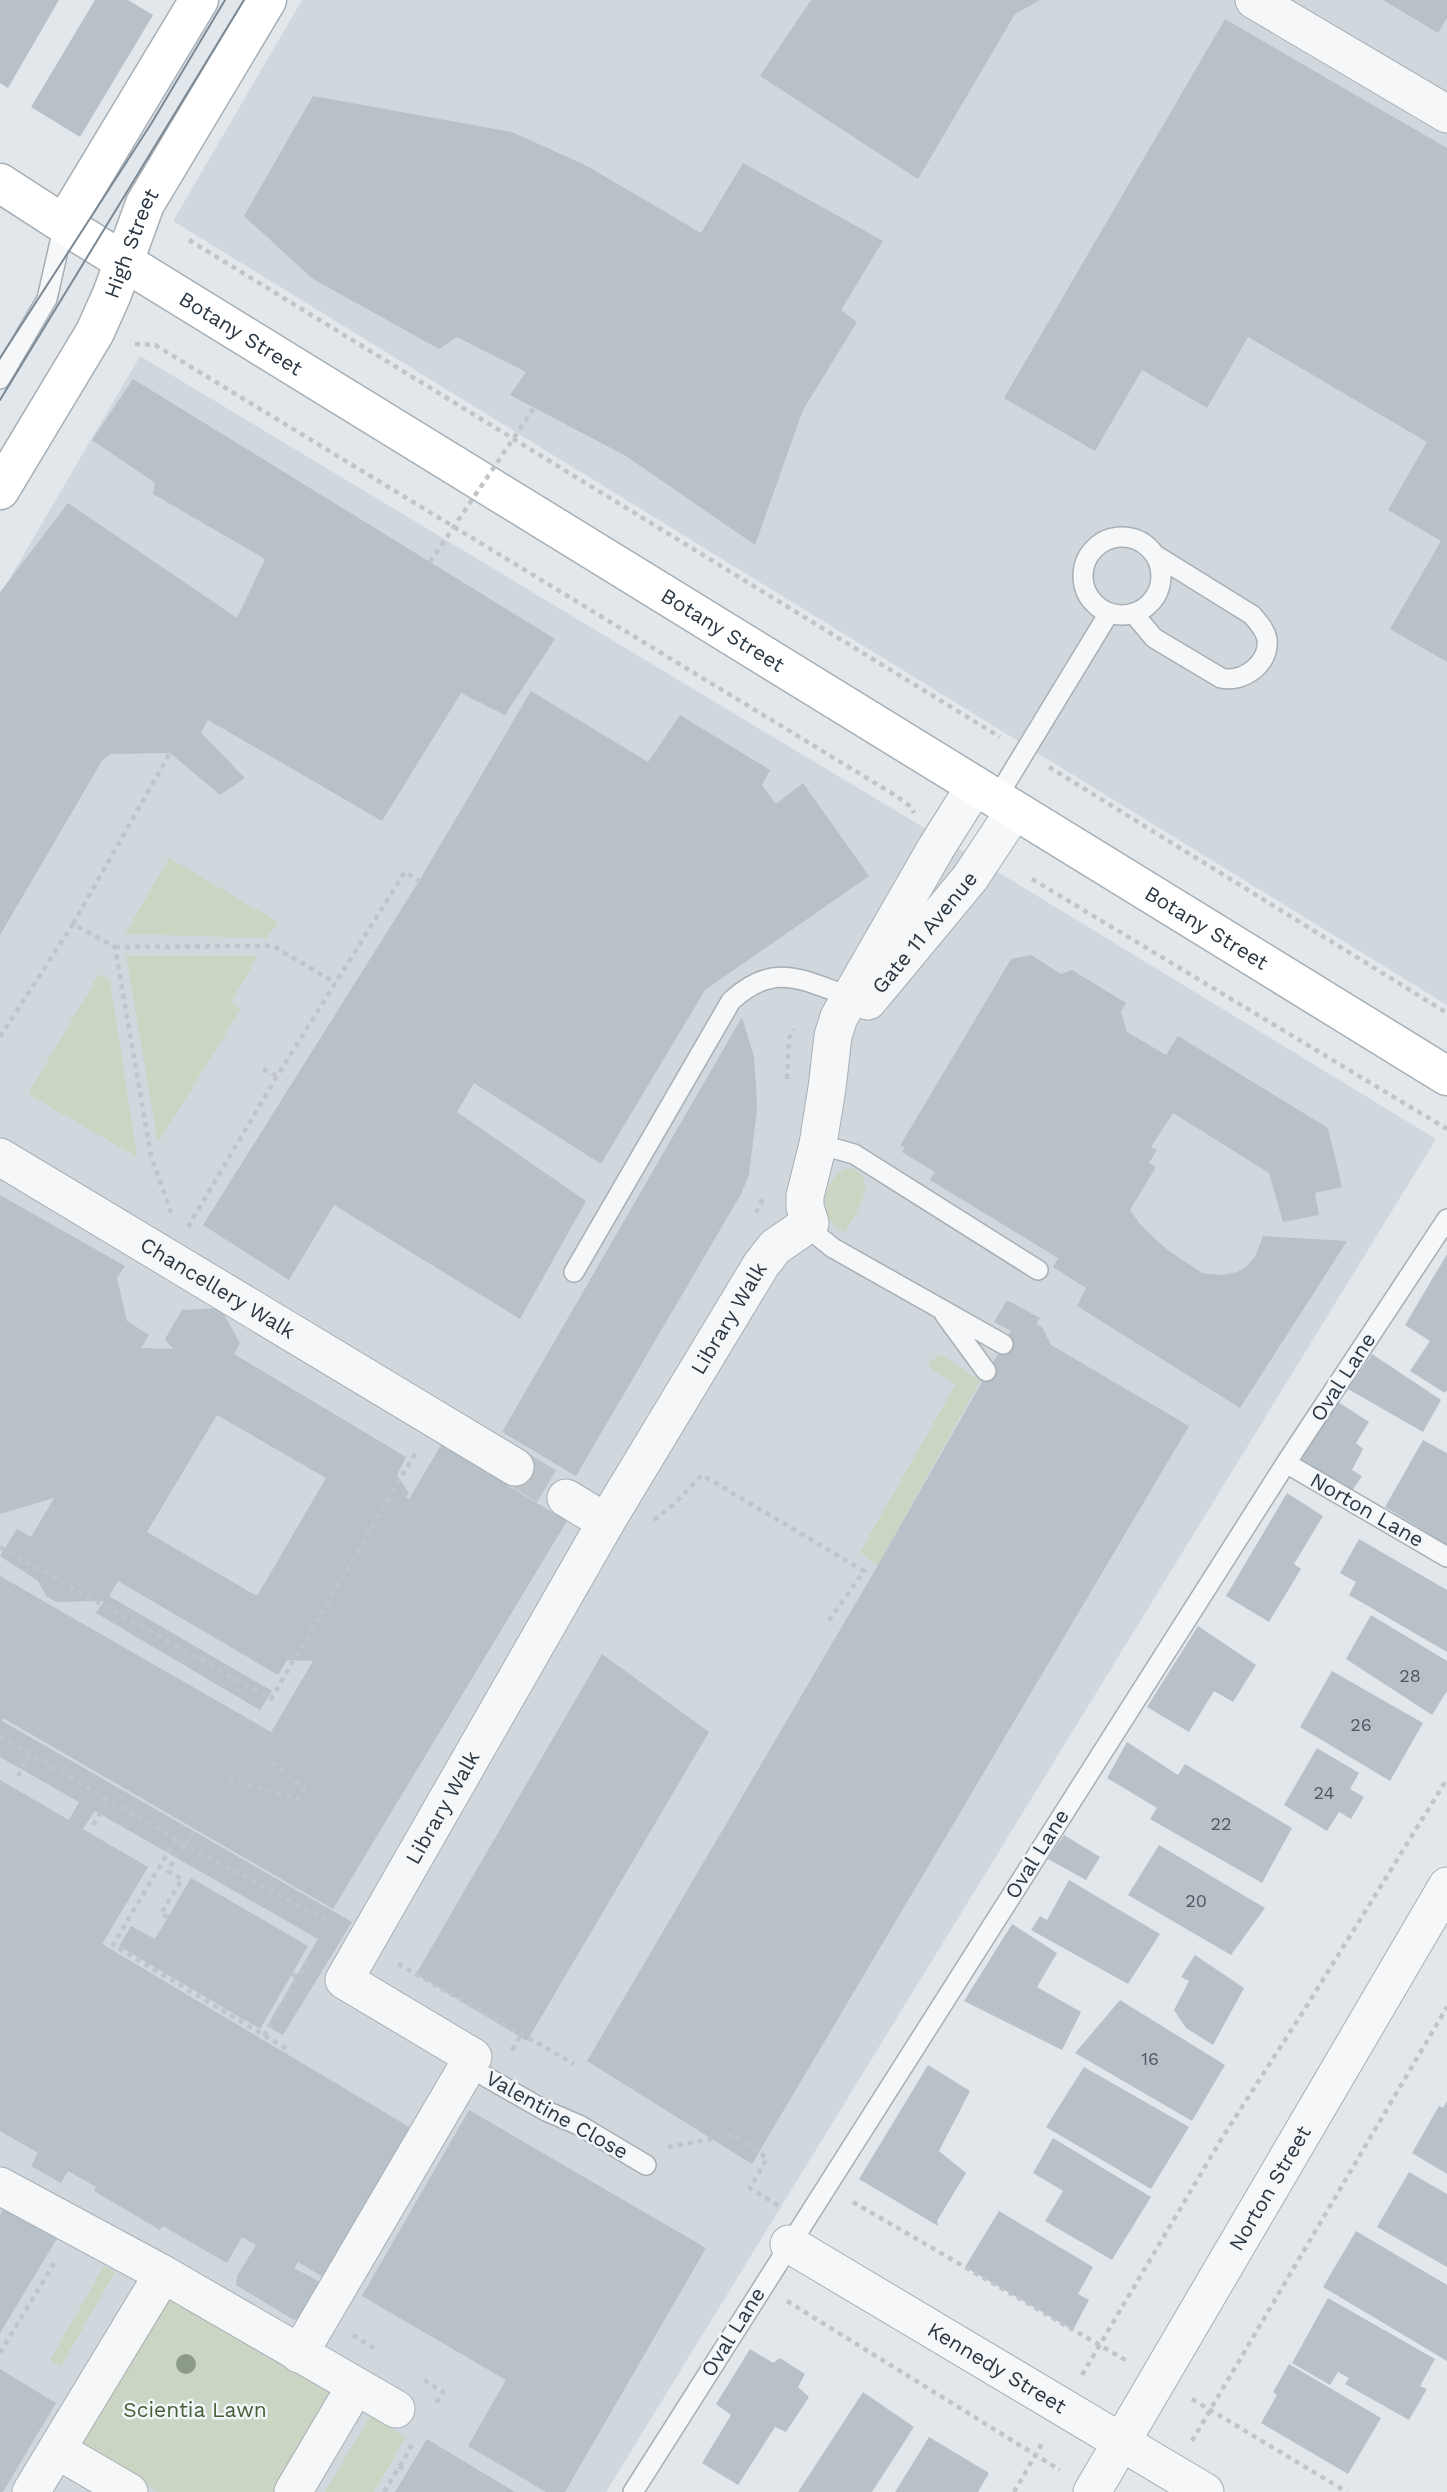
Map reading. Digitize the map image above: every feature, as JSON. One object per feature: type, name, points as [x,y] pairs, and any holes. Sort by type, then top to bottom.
[{"type":"street","points":[[64,223],[199,0]]},
{"type":"street","name":"High Street","points":[[0,491],[95,332],[113,295],[145,204],[267,0]]},
{"type":"street","points":[[1254,0],[1446,111]]},
{"type":"street","name":"Botany Street","points":[[0,183],[124,262],[1447,1076]]},
{"type":"street","name":"Gate 11 Avenue","points":[[810,1223],[805,1196],[818,1144],[834,1031],[846,996],[936,848],[995,799]]},
{"type":"street","name":"Chancellery Walk","points":[[0,1157],[175,1249],[435,1420],[515,1467]]},
{"type":"street","name":"Library Walk","points":[[480,2074],[473,2057],[344,1980],[606,1522],[761,1265],[775,1247],[810,1223]]},
{"type":"street","points":[[566,1498],[606,1522]]},
{"type":"street","name":"Norton Street","points":[[1092,2492],[1447,1886]]},
{"type":"street","points":[[299,2354],[480,2074]]},
{"type":"street","points":[[0,2186],[163,2274],[355,2387],[415,2419]]},
{"type":"street","name":"Kennedy Street","points":[[796,2232],[1062,2409],[1205,2492]]},
{"type":"street","points":[[31,2492],[163,2274]]},
{"type":"street","points":[[293,2492],[355,2387]]},
{"type":"street","points":[[57,2450],[130,2492]]},
{"type":"lane","points":[[0,379],[47,299],[64,223]]},
{"type":"lane","points":[[1133,614],[1154,638],[1221,678],[1236,679],[1245,676],[1257,667],[1262,657],[1266,637],[1261,625],[1251,615],[1157,556],[1146,544],[1129,537],[1116,537],[1095,548],[1085,563],[1084,587],[1094,603],[1109,613],[1133,614],[1150,603],[1159,591],[1161,571],[1157,556]]},
{"type":"lane","points":[[995,799],[1109,613]]},
{"type":"lane","points":[[575,1272],[732,1001],[764,979],[777,976],[793,977],[846,996]]},
{"type":"lane","points":[[818,1144],[854,1154],[1038,1269]]},
{"type":"lane","name":"Oval Lane","points":[[632,2492],[1286,1463],[1447,1219]]},
{"type":"lane","points":[[810,1223],[818,1236],[833,1248],[1003,1343]]},
{"type":"lane","points":[[940,1309],[986,1371]]},
{"type":"lane","name":"Norton Lane","points":[[1286,1463],[1447,1557]]},
{"type":"lane","name":"Valentine Close","points":[[480,2074],[546,2111],[579,2125],[646,2165]]},
{"type":"path","points":[[189,240],[952,708]]},
{"type":"path","points":[[135,344],[155,345],[898,797],[911,807],[915,824]]},
{"type":"path","points":[[430,562],[534,408]]},
{"type":"path","points":[[0,1037],[73,924],[170,753]]},
{"type":"path","points":[[1086,790],[1447,1013]]},
{"type":"path","points":[[175,1249],[277,1076],[405,872],[419,881]]},
{"type":"path","points":[[1032,879],[1447,1129]]},
{"type":"path","points":[[73,924],[116,947],[272,946],[336,983]]},
{"type":"path","points":[[116,947],[151,1156],[175,1249]]},
{"type":"path","points":[[787,1085],[789,1038],[846,996]]},
{"type":"path","points":[[263,1069],[277,1076]]},
{"type":"path","points":[[754,1215],[767,1191]]},
{"type":"path","points":[[0,1548],[271,1699],[435,1420]]},
{"type":"path","points":[[652,1522],[702,1475],[863,1571],[828,1622]]},
{"type":"path","points":[[0,1737],[176,1839],[330,1922],[323,1933]]},
{"type":"path","points":[[18,1776],[30,1754]]},
{"type":"path","points":[[228,1780],[298,1798],[304,1788],[267,1759]]},
{"type":"path","points":[[1014,2492],[1222,2138],[1316,1993],[1447,1779]]},
{"type":"path","points":[[93,1825],[109,1800]]},
{"type":"path","points":[[168,1917],[161,1914],[182,1879],[169,1871],[196,1829]]},
{"type":"path","points":[[176,1839],[113,1945],[287,2049],[285,2053]]},
{"type":"path","points":[[264,2036],[274,2013],[311,1955]]},
{"type":"path","points":[[391,1960],[574,2064]]},
{"type":"path","points":[[292,1974],[298,1977]]},
{"type":"path","points":[[1173,2474],[1447,2007]]},
{"type":"path","points":[[480,2074],[522,2033]]},
{"type":"path","points":[[660,2149],[734,2135],[768,2158],[750,2188],[796,2232]]},
{"type":"path","points":[[826,2186],[1347,2492]]},
{"type":"path","points":[[0,2353],[76,2227]]},
{"type":"path","points":[[762,2286],[1060,2470]]},
{"type":"path","points":[[346,2330],[389,2357]]},
{"type":"path","points":[[384,2492],[399,2466],[415,2419],[443,2392],[422,2378]]},
{"type":"path","points":[[399,2466],[407,2472]]},
{"type":"shaded area","points":[[302,0],[1447,0],[1447,1005],[173,221]]},
{"type":"shaded area","points":[[140,356],[1436,1139],[606,2492],[0,2492],[0,595]]},
{"type":"green space","points":[[169,858],[278,922],[267,938],[125,934]]},
{"type":"green space","points":[[126,956],[258,956],[231,1002],[241,1009],[158,1143]]},
{"type":"green space","points":[[99,974],[110,980],[137,1157],[28,1094]]},
{"type":"green space","points":[[850,1168],[864,1179],[865,1188],[859,1207],[845,1233],[832,1223],[825,1199],[836,1176]]},
{"type":"green space","points":[[941,1355],[980,1381],[878,1565],[860,1552],[956,1384],[928,1367],[930,1361]]},
{"type":"green space","points":[[104,2266],[115,2272],[61,2366],[50,2360]]},
{"type":"green space","name":"Scientia Lawn","points":[[165,2297],[334,2396],[278,2492],[159,2492],[78,2445]]},
{"type":"green space","points":[[370,2416],[406,2437],[374,2492],[325,2492]]},
{"type":"building","points":[[0,0],[59,0],[8,88],[0,83]]},
{"type":"building","points":[[95,0],[128,0],[153,15],[80,137],[31,107]]},
{"type":"building","points":[[811,0],[1040,0],[1015,14],[918,179],[760,76]]},
{"type":"building","points":[[1383,0],[1447,0],[1447,18],[1438,33]]},
{"type":"building","points":[[1225,19],[1447,148],[1447,662],[1390,629],[1441,541],[1388,510],[1427,442],[1248,337],[1207,408],[1142,370],[1095,451],[1004,398]]},
{"type":"building","points":[[313,96],[512,132],[587,166],[701,233],[743,163],[883,241],[841,310],[857,322],[803,410],[755,545],[626,456],[510,395],[526,372],[457,337],[439,349],[313,279],[244,216]]},
{"type":"building","points":[[133,379],[555,639],[505,715],[461,693],[382,821],[208,720],[201,733],[245,778],[220,795],[170,753],[110,754],[102,761],[0,935],[0,592],[68,503],[237,618],[265,559],[153,494],[155,483],[92,440]]},
{"type":"building","points":[[531,691],[648,762],[680,715],[770,770],[762,785],[776,804],[803,783],[869,876],[705,990],[601,1164],[474,1083],[457,1112],[586,1201],[520,1319],[334,1205],[289,1280],[203,1225],[419,881]]},
{"type":"building","points":[[1031,955],[1061,974],[1072,970],[1126,1003],[1121,1012],[1127,1032],[1166,1055],[1178,1036],[1328,1128],[1342,1187],[1315,1193],[1319,1215],[1283,1222],[1269,1173],[1173,1113],[1151,1147],[1157,1150],[1149,1163],[1156,1167],[1130,1210],[1140,1224],[1166,1249],[1202,1273],[1221,1275],[1246,1267],[1255,1257],[1263,1236],[1347,1241],[1240,1408],[1077,1306],[1086,1288],[1053,1267],[1058,1258],[930,1180],[935,1172],[902,1152],[905,1147],[900,1146],[1011,959]]},
{"type":"building","points":[[742,1017],[754,1057],[756,1086],[757,1110],[749,1175],[741,1194],[576,1476],[502,1432]]},
{"type":"building","points":[[0,1195],[125,1266],[117,1278],[127,1321],[149,1335],[141,1348],[173,1349],[165,1339],[182,1310],[218,1308],[240,1343],[234,1354],[406,1457],[397,1475],[409,1493],[406,1497],[409,1499],[441,1445],[567,1521],[333,1909],[3,1718],[2,1721],[352,1922],[283,2035],[267,2026],[318,1939],[95,1811],[83,1829],[148,1867],[102,1944],[411,2128],[323,2277],[298,2262],[294,2268],[320,2282],[300,2317],[294,2320],[236,2285],[237,2276],[256,2245],[242,2237],[227,2263],[163,2226],[160,2230],[94,2191],[96,2187],[68,2171],[61,2183],[31,2166],[38,2153],[0,2131],[0,1780],[69,1820],[79,1802],[0,1757],[0,1576],[271,1732],[313,1661],[287,1660],[278,1675],[118,1581],[109,1596],[272,1691],[260,1710],[96,1613],[104,1601],[56,1602],[46,1596],[38,1581],[0,1556],[17,1529],[31,1537],[54,1498],[0,1514]],"holes":[[[217,1415],[326,1478],[257,1596],[147,1532]]]},
{"type":"building","points":[[1447,1254],[1445,1393],[1410,1371],[1430,1341],[1405,1325]]},
{"type":"building","points":[[1007,1300],[1040,1318],[1036,1324],[1042,1327],[1051,1345],[1189,1426],[752,2164],[587,2061],[878,1565],[1011,1331],[994,1322]]},
{"type":"building","points":[[1372,1354],[1441,1400],[1423,1432],[1348,1389]]},
{"type":"building","points":[[1335,1400],[1369,1422],[1356,1443],[1363,1449],[1352,1470],[1362,1476],[1352,1491],[1300,1459]]},
{"type":"building","points":[[1423,1440],[1447,1453],[1447,1545],[1385,1507]]},
{"type":"building","points":[[1287,1493],[1323,1516],[1294,1564],[1301,1569],[1269,1622],[1226,1596]]},
{"type":"building","points":[[1359,1539],[1447,1590],[1447,1652],[1349,1595],[1356,1582],[1340,1573]]},
{"type":"building","points":[[1371,1615],[1447,1661],[1447,1691],[1432,1715],[1346,1659]]},
{"type":"building","points":[[1198,1626],[1256,1665],[1233,1702],[1214,1691],[1189,1732],[1147,1707]]},
{"type":"building","points":[[602,1654],[709,1732],[527,2041],[416,1974]]},
{"type":"building","points":[[1332,1671],[1423,1723],[1390,1781],[1300,1727]]},
{"type":"building","points":[[1127,1742],[1178,1775],[1185,1764],[1292,1828],[1262,1883],[1150,1819],[1157,1808],[1107,1778]]},
{"type":"building","points":[[1317,1748],[1359,1773],[1350,1789],[1364,1797],[1351,1819],[1339,1812],[1327,1831],[1284,1805]]},
{"type":"building","points":[[1064,1835],[1100,1857],[1086,1880],[1048,1859]]},
{"type":"building","points":[[1159,1845],[1265,1908],[1231,1955],[1128,1895]]},
{"type":"building","points":[[191,1878],[308,1946],[260,2029],[119,1946],[131,1926],[155,1939]]},
{"type":"building","points":[[1069,1880],[1160,1934],[1128,1984],[1031,1930],[1040,1916],[1047,1920]]},
{"type":"building","points":[[1012,1924],[1057,1953],[1037,1987],[1081,2012],[1062,2050],[964,2001]]},
{"type":"building","points":[[1195,1955],[1244,1988],[1213,2045],[1186,2028],[1174,2010],[1189,1981],[1181,1977]]},
{"type":"building","points":[[1120,2000],[1225,2065],[1192,2121],[1075,2053]]},
{"type":"building","points":[[928,2065],[970,2091],[939,2151],[966,2173],[937,2221],[938,2226],[859,2179]]},
{"type":"building","points":[[1084,2067],[1189,2127],[1151,2189],[1046,2127]]},
{"type":"building","points":[[1447,2101],[1447,2174],[1412,2153],[1439,2106],[1443,2108]]},
{"type":"building","points":[[469,2110],[706,2248],[565,2492],[546,2492],[468,2446],[506,2380],[362,2296]]},
{"type":"building","points":[[1053,2138],[1151,2197],[1112,2260],[1045,2221],[1063,2191],[1033,2173]]},
{"type":"building","points":[[1409,2172],[1447,2194],[1447,2267],[1377,2227]]},
{"type":"building","points":[[6,2205],[58,2237],[0,2333],[0,2215]]},
{"type":"building","points":[[999,2211],[1093,2267],[1078,2294],[1089,2300],[1073,2330],[965,2267]]},
{"type":"building","points":[[1356,2231],[1447,2285],[1447,2361],[1323,2287]]},
{"type":"building","points":[[1328,2298],[1435,2359],[1420,2386],[1427,2389],[1409,2420],[1345,2384],[1349,2378],[1338,2372],[1330,2385],[1292,2363]]},
{"type":"building","points":[[750,2349],[773,2363],[780,2358],[805,2374],[798,2387],[809,2397],[786,2432],[775,2427],[738,2485],[702,2463],[731,2415],[716,2404]]},
{"type":"building","points":[[1289,2364],[1381,2418],[1348,2474],[1261,2423],[1277,2395],[1273,2392]]},
{"type":"building","points":[[0,2369],[56,2403],[3,2492],[0,2492]]},
{"type":"building","points":[[863,2392],[914,2427],[872,2492],[798,2492]]},
{"type":"building","points":[[929,2437],[989,2473],[978,2492],[895,2492]]},
{"type":"building","points":[[427,2439],[515,2492],[395,2492]]},
{"type":"tunnel","points":[[515,1467],[566,1498]]},
{"type":"tram line","points":[[0,358],[151,124],[225,0]]},
{"type":"tram line","points":[[0,400],[244,0]]}]
